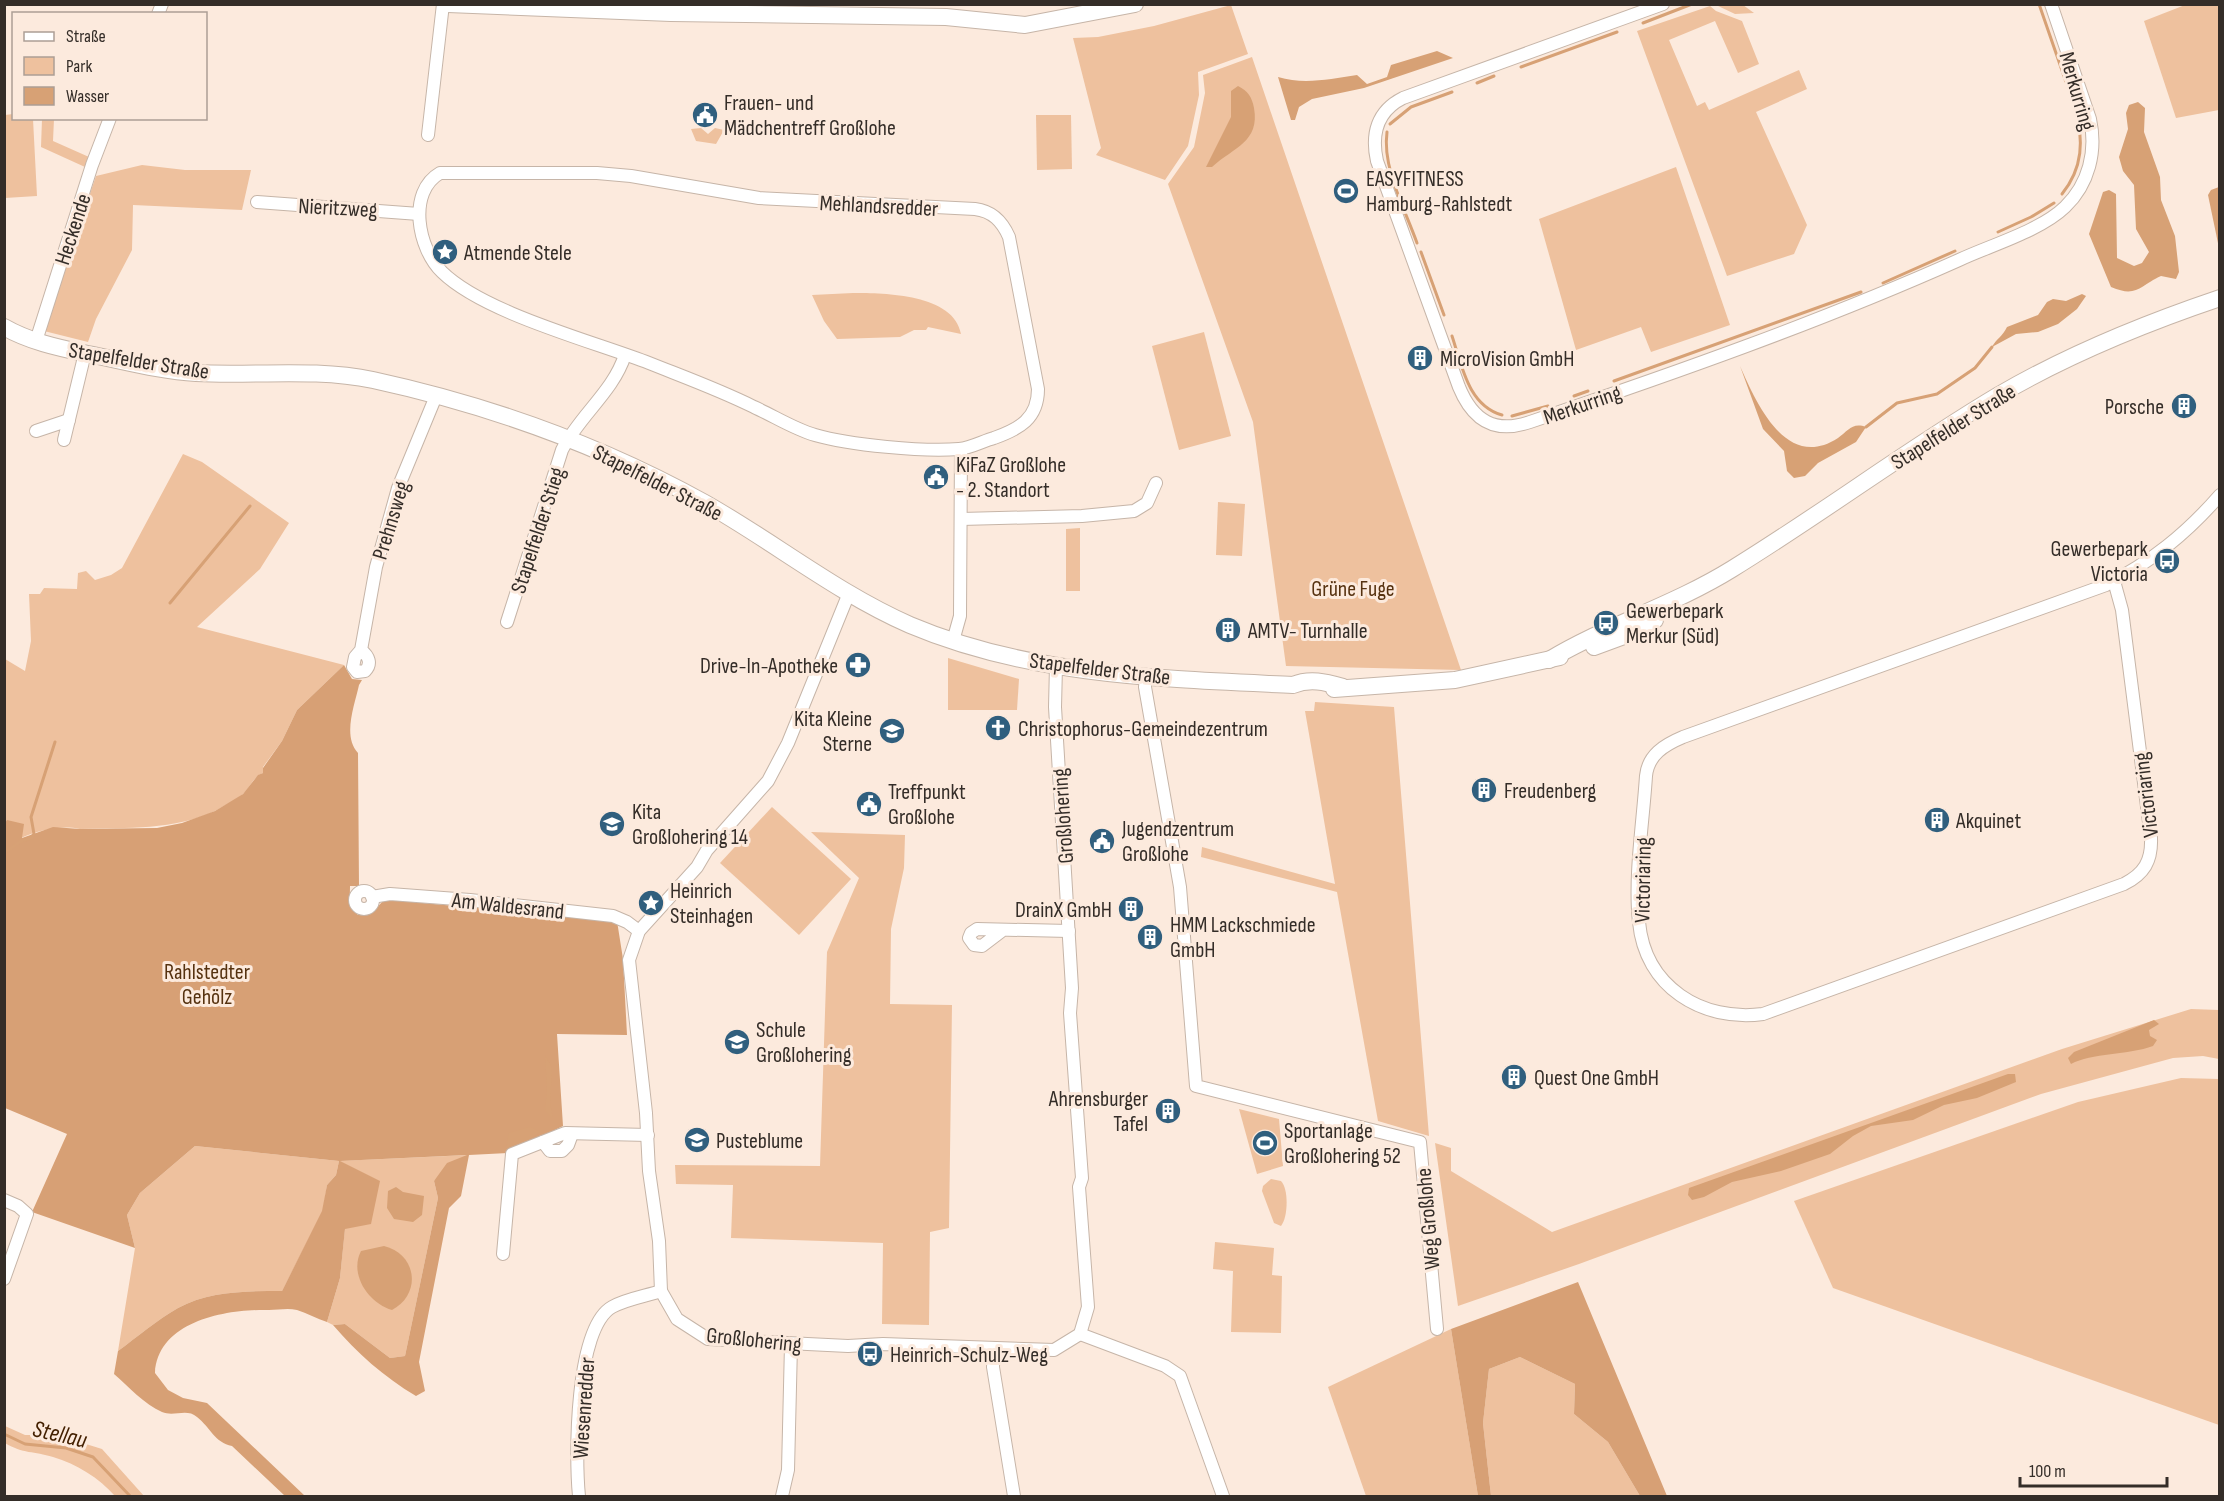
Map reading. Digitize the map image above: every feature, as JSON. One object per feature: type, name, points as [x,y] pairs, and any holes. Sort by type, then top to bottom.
[{"type":"street","points":[[428,135],[443,4]]},
{"type":"street","points":[[448,4],[799,10],[946,17],[1025,25],[1126,6]]},
{"type":"street","name":"Merkurring","points":[[1663,4],[1403,98],[1388,108],[1377,123],[1374,140],[1377,161],[1459,387],[1471,410],[1489,425],[1502,428],[1521,425],[1839,311],[1876,297],[2054,216],[2075,195],[2084,180],[2093,143],[2090,119],[2051,4]]},
{"type":"street","name":"Heckende","points":[[36,341],[92,165],[109,120]]},
{"type":"street","name":"Mehlandsredder","points":[[543,172],[631,176],[768,199],[975,209],[987,212],[1000,221],[1009,237],[1038,399],[1030,418],[1022,425],[961,449],[841,442],[814,435],[730,396],[498,306],[443,274],[426,253],[419,214],[423,191],[429,180],[440,173],[543,172]]},
{"type":"street","name":"Nieritzweg","points":[[257,202],[419,214]]},
{"type":"street","name":"Stapelfelder Straße","points":[[4,327],[36,341],[85,353],[196,373],[342,375],[436,396],[568,438],[652,476],[705,504],[849,593],[909,624],[953,641],[1056,666],[1146,676],[1293,685],[1314,681],[1343,687],[1455,680],[1549,660],[1632,633],[1675,609],[1703,586],[2001,394],[2123,333],[2220,298]]},
{"type":"street","points":[[64,440],[85,353]]},
{"type":"street","points":[[568,438],[618,375],[625,355]]},
{"type":"street","name":"Prehnsweg","points":[[362,650],[376,567],[398,488],[436,396]]},
{"type":"street","points":[[36,431],[69,420]]},
{"type":"street","name":"Stapelfelder Stieg","points":[[507,622],[568,438]]},
{"type":"street","points":[[953,641],[960,616],[961,449]]},
{"type":"street","points":[[961,519],[1082,516],[1134,511],[1147,502],[1156,483]]},
{"type":"street","name":"Victoriaring","points":[[2114,581],[2122,610],[2151,838],[2150,858],[2142,873],[2118,887],[1762,1014],[1734,1016],[1705,1010],[1679,996],[1668,985],[1655,968],[1647,952],[1639,923],[1647,768],[1654,755],[1683,737],[2083,595],[2114,581],[2144,564],[2181,537],[2220,495]]},
{"type":"street","name":"Stapelfelder Straße","points":[[1549,660],[1578,643],[1703,586]]},
{"type":"street","name":"Großlohering","points":[[849,593],[788,743],[768,781],[707,850],[697,867],[639,931],[629,960],[648,1135],[649,1171],[659,1241],[661,1292],[677,1319],[699,1336],[708,1339],[791,1345],[1054,1350],[1080,1334],[1088,1307],[1079,1187],[1082,1178],[1070,1013],[1069,931],[1055,707],[1056,666]]},
{"type":"street","name":"Weg Großlohe","points":[[1146,676],[1147,698],[1180,887],[1196,1086],[1420,1142],[1437,1329]]},
{"type":"street","name":"Am Waldesrand","points":[[372,897],[390,894],[470,900],[613,916],[639,931]]},
{"type":"street","points":[[1003,930],[1069,931]]},
{"type":"street","points":[[503,1254],[512,1154],[565,1133],[648,1135]]},
{"type":"street","points":[[4,1200],[27,1214],[4,1279]]},
{"type":"street","name":"Wiesenredder","points":[[579,1497],[582,1370],[587,1346],[598,1324],[611,1307],[661,1292]]},
{"type":"street","points":[[1080,1334],[1165,1366],[1180,1376],[1223,1497]]},
{"type":"street","points":[[782,1497],[788,1470],[791,1345]]},
{"type":"street","points":[[994,1348],[993,1367],[1014,1497]]},
{"type":"green space","points":[[1231,5],[1248,54],[1198,72],[1199,95],[1188,146],[1165,180],[1096,155],[1101,148],[1073,38],[1098,37],[1154,26]]},
{"type":"green space","points":[[1716,5],[1743,5],[1754,13],[1735,14]]},
{"type":"green space","points":[[2185,5],[2219,5],[2219,110],[2176,118],[2144,21]]},
{"type":"green space","points":[[1710,6],[1716,11],[1742,21],[1759,64],[1738,73],[1715,21],[1669,40],[1697,106],[1705,102],[1709,110],[1799,70],[1807,89],[1756,112],[1807,225],[1794,254],[1727,276],[1637,31]]},
{"type":"green space","name":"Grüne Fuge","points":[[1252,57],[1461,670],[1286,666],[1253,422],[1168,184],[1194,147],[1205,93],[1203,75]]},
{"type":"green space","points":[[12,114],[12,120],[33,120],[37,196],[5,198],[5,115]]},
{"type":"green space","points":[[1036,115],[1071,115],[1072,169],[1037,170]]},
{"type":"green space","points":[[42,120],[54,120],[53,141],[89,157],[85,167],[41,147]]},
{"type":"green space","points":[[701,128],[708,134],[715,128],[724,130],[716,144],[696,141],[691,129]]},
{"type":"green space","points":[[142,165],[185,170],[251,170],[242,210],[133,205],[132,250],[96,319],[88,342],[44,331],[96,176]]},
{"type":"green space","points":[[1676,167],[1730,325],[1651,352],[1641,327],[1576,350],[1539,219]]},
{"type":"green space","points":[[853,293],[899,295],[932,303],[946,311],[956,321],[961,334],[928,327],[926,330],[914,330],[900,337],[837,339],[824,321],[812,295]]},
{"type":"green space","points":[[1204,332],[1231,436],[1179,450],[1152,346]]},
{"type":"green space","points":[[183,454],[202,462],[289,523],[260,569],[197,627],[344,665],[297,710],[282,741],[263,767],[263,773],[241,795],[217,810],[201,817],[167,825],[133,828],[58,828],[21,838],[5,825],[5,659],[25,671],[31,641],[29,594],[40,594],[44,588],[77,589],[78,573],[86,571],[95,580],[111,575],[122,568]]},
{"type":"green space","points":[[1218,502],[1245,504],[1242,556],[1216,555]]},
{"type":"green space","points":[[1080,528],[1080,591],[1066,591],[1066,529]]},
{"type":"green space","points":[[948,658],[1019,679],[1017,710],[948,710]]},
{"type":"green space","name":"Rahlstedter Gehölz","points":[[344,665],[352,679],[362,680],[350,729],[353,746],[358,753],[359,886],[350,886],[350,902],[355,912],[358,915],[371,914],[383,901],[390,900],[617,921],[623,959],[627,1035],[557,1034],[563,1126],[508,1153],[469,1155],[461,1196],[449,1208],[419,1362],[425,1391],[416,1396],[393,1381],[361,1355],[333,1325],[345,1324],[390,1358],[405,1356],[438,1198],[434,1181],[447,1163],[467,1155],[340,1161],[380,1181],[371,1224],[345,1229],[340,1278],[327,1322],[294,1309],[233,1312],[197,1322],[181,1330],[168,1341],[159,1355],[155,1373],[168,1390],[183,1398],[207,1403],[305,1496],[285,1496],[232,1446],[221,1442],[193,1414],[167,1413],[156,1409],[114,1374],[118,1351],[155,1323],[190,1302],[216,1295],[282,1291],[322,1211],[327,1185],[336,1175],[339,1161],[195,1146],[140,1193],[127,1215],[135,1248],[32,1212],[67,1134],[5,1108],[4,825],[7,820],[24,824],[22,838],[53,827],[157,828],[182,823],[215,811],[243,794],[258,775],[263,773],[263,768],[282,741],[297,710]]},
{"type":"green space","points":[[1315,702],[1394,707],[1429,1136],[1378,1121],[1337,892],[1201,857],[1202,847],[1335,884],[1305,711],[1314,711]]},
{"type":"green space","points":[[772,807],[851,879],[799,935],[720,863]]},
{"type":"green space","points":[[811,832],[905,835],[904,868],[891,929],[890,1004],[952,1005],[949,1228],[930,1232],[929,1325],[882,1324],[883,1243],[731,1238],[733,1185],[676,1184],[675,1165],[820,1166],[827,952],[859,878]]},
{"type":"green space","points":[[2191,1009],[2219,1010],[2219,1059],[2203,1056],[2173,1058],[2041,1094],[1579,1264],[1458,1306],[1435,1143],[1451,1148],[1451,1171],[1552,1232],[2062,1049]]},
{"type":"green space","points":[[2181,1078],[2219,1079],[2219,1425],[1833,1288],[1794,1201],[2078,1102]]},
{"type":"green space","name":"Sportanlage Großlohering 52","points":[[1239,1109],[1279,1119],[1283,1166],[1257,1174]]},
{"type":"green space","points":[[195,1146],[339,1161],[336,1175],[327,1185],[323,1211],[282,1291],[229,1293],[190,1302],[162,1318],[118,1351],[135,1248],[127,1215],[140,1193]]},
{"type":"green space","points":[[469,1155],[434,1181],[438,1198],[405,1356],[390,1358],[345,1324],[333,1325],[327,1322],[340,1278],[345,1228],[339,1161]]},
{"type":"green space","name":"Sportanlage Großlohering 52","points":[[1271,1179],[1281,1181],[1284,1185],[1286,1210],[1281,1226],[1274,1223],[1262,1191],[1263,1186]]},
{"type":"green space","points":[[1215,1242],[1274,1248],[1272,1275],[1282,1276],[1281,1333],[1231,1332],[1233,1271],[1213,1269]]},
{"type":"green space","points":[[1578,1282],[1667,1496],[1640,1496],[1608,1442],[1574,1414],[1575,1384],[1520,1357],[1489,1369],[1483,1423],[1491,1496],[1478,1496],[1451,1329]]},
{"type":"green space","points":[[1451,1329],[1478,1496],[1366,1496],[1328,1387]]},
{"type":"green space","points":[[1520,1357],[1575,1384],[1574,1414],[1608,1442],[1640,1496],[1491,1496],[1483,1423],[1489,1369]]},
{"type":"green space","points":[[5,1426],[25,1435],[57,1435],[102,1449],[144,1496],[115,1496],[95,1478],[71,1464],[53,1457],[11,1447],[5,1443]]},
{"type":"water","points":[[1437,51],[1453,58],[1364,88],[1312,99],[1299,107],[1295,120],[1291,120],[1278,77],[1307,81],[1357,75],[1367,84],[1387,77],[1391,65]]},
{"type":"water","points":[[1238,86],[1247,92],[1252,101],[1255,119],[1253,129],[1237,149],[1212,167],[1206,167],[1231,117],[1231,91]]},
{"type":"water","points":[[2138,102],[2145,108],[2144,132],[2160,177],[2161,200],[2175,236],[2179,272],[2176,279],[2161,276],[2138,289],[2127,291],[2111,287],[2089,234],[2103,192],[2109,190],[2116,194],[2117,258],[2134,266],[2142,263],[2149,252],[2136,229],[2134,185],[2123,171],[2119,157],[2128,129],[2126,113],[2129,105]]},
{"type":"water","points":[[2220,187],[2219,248],[2208,195],[2211,190]]},
{"type":"water","points":[[2082,294],[2086,296],[2077,309],[2058,324],[2038,332],[2016,334],[1992,347],[2007,327],[2038,315],[2047,302],[2053,299],[2066,301]]},
{"type":"water","points":[[1740,366],[1764,414],[1788,440],[1803,446],[1820,446],[1838,438],[1854,426],[1866,427],[1856,442],[1818,463],[1805,476],[1794,478],[1787,471],[1784,451],[1763,429]]},
{"type":"water","points":[[2154,1020],[2159,1024],[2149,1030],[2150,1036],[2157,1040],[2153,1046],[2079,1060],[2071,1064],[2068,1058],[2074,1052]]},
{"type":"water","points":[[545,1055],[552,1068],[550,1104],[553,1118],[545,1110],[547,1089]]},
{"type":"water","points":[[2008,1074],[2015,1074],[2016,1082],[1977,1098],[1944,1105],[1913,1120],[1871,1126],[1853,1136],[1830,1154],[1781,1171],[1732,1182],[1704,1197],[1692,1200],[1688,1195],[1689,1188]]},
{"type":"water","points":[[530,1127],[540,1132],[522,1145],[506,1150],[509,1133]]},
{"type":"water","points":[[396,1187],[403,1192],[424,1196],[422,1215],[413,1222],[394,1219],[387,1208],[388,1191]]},
{"type":"water","points":[[384,1246],[395,1250],[403,1257],[412,1275],[408,1294],[402,1303],[392,1310],[375,1301],[368,1294],[357,1269],[361,1251]]},
{"type":"waterway","points":[[1643,23],[1692,4]]},
{"type":"waterway","points":[[2039,4],[2066,82]]},
{"type":"waterway","points":[[1521,67],[1617,32]]},
{"type":"waterway","points":[[1477,83],[1494,76]]},
{"type":"waterway","points":[[1390,124],[1411,107],[1452,92]]},
{"type":"waterway","points":[[2062,194],[2074,174],[2080,153],[2080,131],[2075,108]]},
{"type":"waterway","points":[[1387,132],[1386,146],[1391,174],[1417,243]]},
{"type":"waterway","points":[[1998,232],[2031,217],[2054,203]]},
{"type":"waterway","points":[[1883,283],[1955,251]]},
{"type":"waterway","points":[[1421,252],[1444,315]]},
{"type":"waterway","points":[[1614,381],[1861,292]]},
{"type":"waterway","points":[[1452,336],[1463,372],[1474,394],[1490,410],[1502,415]]},
{"type":"waterway","points":[[1866,427],[1897,403],[1937,394],[1975,368],[1992,347]]},
{"type":"waterway","points":[[1574,396],[1588,391]]},
{"type":"waterway","points":[[1512,416],[1548,406]]},
{"type":"waterway","points":[[170,603],[250,506]]},
{"type":"waterway","points":[[4,853],[34,834],[31,817],[55,742]]},
{"type":"waterway","name":"Stellau","points":[[4,1434],[25,1444],[66,1448],[93,1457],[130,1496]]},
{"type":"place","name":"Frauen- und Mädchentreff Großlohe","points":[[705,115]]},
{"type":"place","name":"EASYFITNESS Hamburg-Rahlstedt","points":[[1346,191]]},
{"type":"place","name":"Atmende Stele","points":[[445,252]]},
{"type":"place","name":"MicroVision GmbH","points":[[1420,358]]},
{"type":"place","name":"Porsche","points":[[2184,406]]},
{"type":"place","name":"KiFaZ Großlohe - 2. Standort","points":[[936,477]]},
{"type":"place","name":"Gewerbepark Victoria","points":[[2167,561]]},
{"type":"place","name":"Gewerbepark Merkur (Süd)","points":[[1606,623]]},
{"type":"place","name":"AMTV- Turnhalle","points":[[1228,630]]},
{"type":"place","name":"Drive-In-Apotheke","points":[[858,665]]},
{"type":"place","name":"Christophorus-Gemeindezentrum","points":[[998,728]]},
{"type":"place","name":"Kita Kleine Sterne","points":[[892,731]]},
{"type":"place","name":"Freudenberg","points":[[1484,790]]},
{"type":"place","name":"Treffpunkt Großlohe","points":[[869,804]]},
{"type":"place","name":"Akquinet","points":[[1937,820]]},
{"type":"place","name":"Kita Großlohering 14","points":[[612,824]]},
{"type":"place","name":"Jugendzentrum Großlohe","points":[[1102,841]]},
{"type":"place","name":"Heinrich Steinhagen","points":[[651,903]]},
{"type":"place","name":"DrainX GmbH","points":[[1131,909]]},
{"type":"place","name":"HMM Lackschmiede GmbH","points":[[1150,937]]},
{"type":"place","name":"Schule Großlohering","points":[[737,1042]]},
{"type":"place","name":"Quest One GmbH","points":[[1514,1077]]},
{"type":"place","name":"Ahrensburger Tafel","points":[[1168,1111]]},
{"type":"place","name":"Pusteblume","points":[[697,1140]]},
{"type":"place","name":"Sportanlage Großlohering 52","points":[[1265,1143]]},
{"type":"place","name":"Heinrich-Schulz-Weg","points":[[870,1354]]}]
